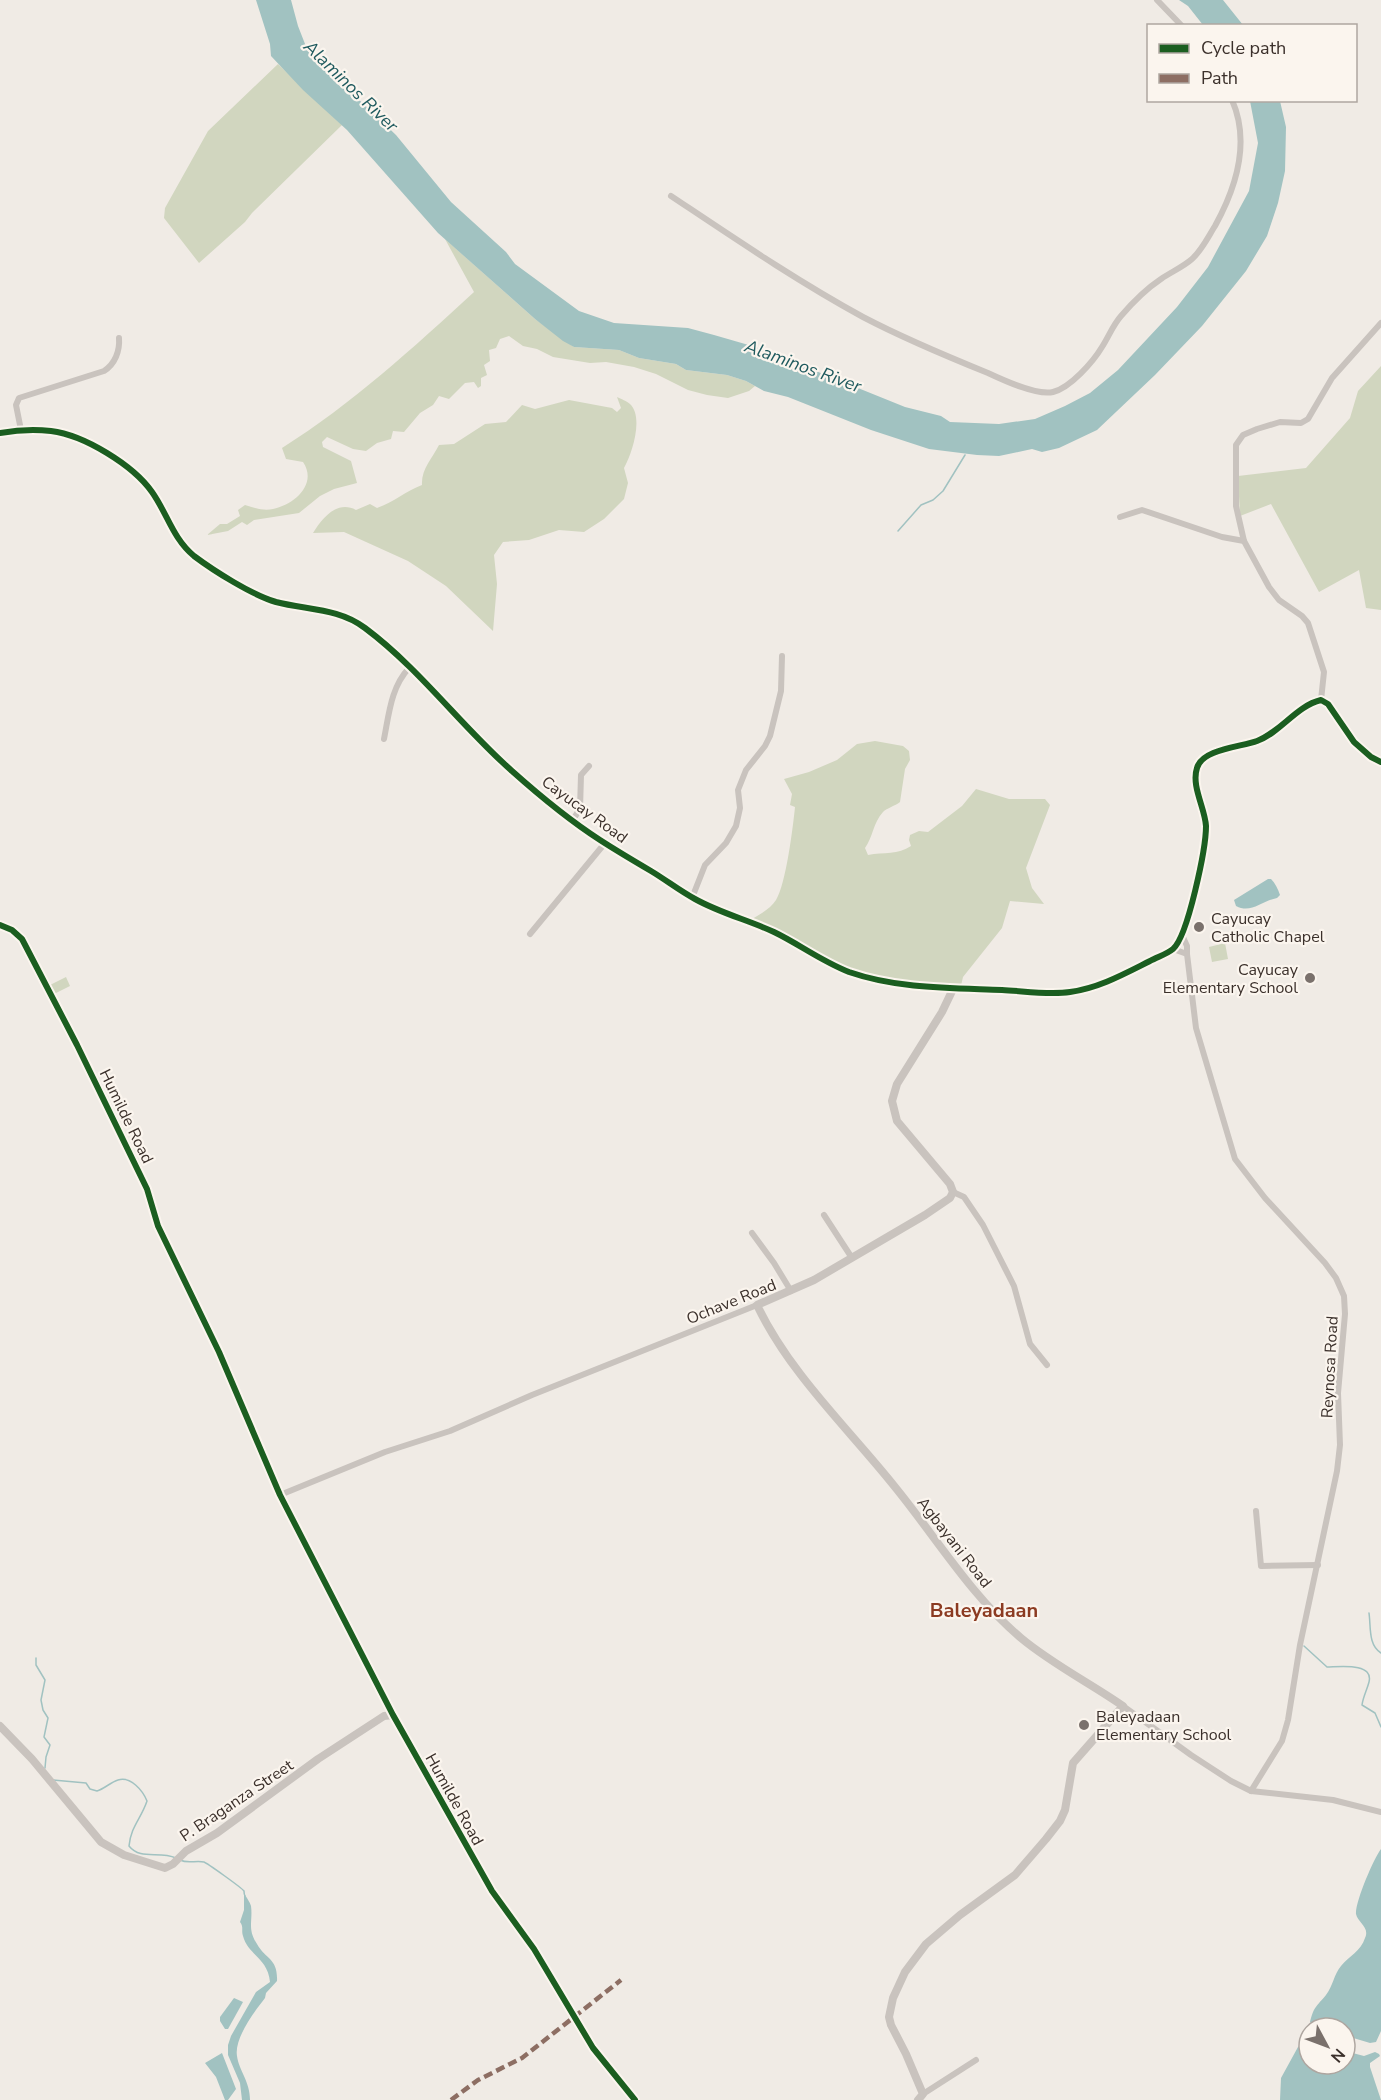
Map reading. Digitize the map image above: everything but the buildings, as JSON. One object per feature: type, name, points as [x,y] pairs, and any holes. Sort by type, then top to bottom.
[{"type":"street","points":[[1157,0],[1180,24]]},
{"type":"street","points":[[671,196],[772,263],[863,317],[1004,380],[1036,391],[1054,392],[1071,382],[1091,362],[1103,346],[1113,326],[1130,306],[1160,280],[1190,261],[1206,241],[1225,208],[1240,159],[1242,143],[1233,102]]},
{"type":"street","points":[[1321,700],[1324,672],[1308,623],[1279,600],[1269,587],[1244,541],[1236,506],[1235,452],[1237,441],[1242,435],[1275,423],[1305,422],[1312,415],[1332,378],[1381,323]]},
{"type":"street","points":[[21,430],[16,405],[19,398],[104,371],[109,368],[116,357],[120,346],[119,338]]},
{"type":"street","name":"Cayucay Road","points":[[0,432],[52,431],[66,434],[96,448],[132,471],[143,481],[152,492],[177,539],[203,562],[260,596],[276,602],[337,613],[357,621],[409,668],[510,769],[572,821],[692,897],[775,933],[849,972],[904,985],[953,989],[1067,992],[1116,978],[1173,949]]},
{"type":"street","points":[[1120,517],[1142,510],[1222,537],[1244,541]]},
{"type":"street","points":[[692,897],[705,866],[726,843],[736,826],[740,808],[738,790],[746,770],[770,736],[782,691],[782,656]]},
{"type":"street","points":[[384,739],[396,689],[401,677],[409,668]]},
{"type":"street","points":[[1187,954],[1173,949],[1182,935],[1198,879],[1206,830],[1196,772],[1197,766],[1205,756],[1262,739],[1280,728],[1309,704],[1321,700],[1328,704],[1357,745],[1381,762]]},
{"type":"street","points":[[572,821],[580,809],[581,775],[590,766]]},
{"type":"street","points":[[530,934],[605,843]]},
{"type":"street","name":"Humilde Road","points":[[0,925],[18,934],[32,955],[147,1189],[158,1226],[241,1400],[280,1495],[393,1715],[492,1891],[534,1949],[593,2048],[635,2100]]},
{"type":"street","name":"Reynosa Road","points":[[1182,935],[1187,946],[1196,1028],[1235,1159],[1265,1198],[1325,1263],[1336,1278],[1344,1296],[1345,1314],[1338,1393],[1339,1458],[1300,1645],[1288,1720],[1276,1752],[1251,1791]]},
{"type":"street","points":[[953,989],[942,1012],[894,1089],[892,1101],[897,1121],[947,1179],[953,1192],[964,1197],[987,1233],[1014,1286],[1027,1339],[1033,1350],[1047,1365]]},
{"type":"street","name":"Ochave Road","points":[[280,1495],[374,1456],[450,1431],[532,1395],[791,1291],[852,1258],[942,1204],[950,1198],[953,1192]]},
{"type":"street","points":[[824,1215],[852,1258]]},
{"type":"street","points":[[752,1233],[791,1291]]},
{"type":"street","name":"Agbayani Road","points":[[758,1305],[770,1332],[805,1380],[894,1485],[985,1601],[1021,1638],[1123,1706],[1191,1755],[1251,1791],[1333,1800],[1381,1812]]},
{"type":"street","points":[[1256,1511],[1261,1566],[1318,1565]]},
{"type":"street","points":[[976,2060],[921,2097],[906,2054],[891,2025],[891,2004],[912,1961],[926,1944],[960,1915],[1015,1875],[1046,1839],[1060,1821],[1065,1810],[1073,1763],[1123,1706]]},
{"type":"street","name":"P. Braganza Street","points":[[0,1726],[32,1759],[102,1842],[124,1855],[168,1868],[359,1732],[384,1716],[393,1715]]},
{"type":"green space","points":[[278,64],[342,125],[245,222],[199,263],[164,218],[165,208],[208,131]]},
{"type":"green space","points":[[445,239],[535,319],[574,347],[619,350],[639,358],[676,364],[686,370],[727,375],[755,386],[749,391],[728,398],[707,395],[688,390],[656,374],[634,367],[553,357],[537,349],[523,346],[509,336],[500,339],[496,348],[489,350],[490,361],[484,365],[487,375],[481,378],[481,386],[478,388],[474,382],[465,383],[449,399],[439,396],[433,405],[420,413],[404,432],[393,431],[391,439],[377,443],[366,451],[353,449],[327,437],[322,442],[323,447],[351,461],[357,483],[334,489],[320,496],[299,513],[254,520],[247,525],[242,522],[228,531],[207,535],[220,524],[227,524],[240,516],[238,510],[245,505],[269,510],[281,507],[296,498],[306,485],[307,470],[303,462],[286,459],[282,448],[357,394],[474,292]]},
{"type":"green space","points":[[1381,366],[1381,610],[1366,608],[1359,570],[1319,592],[1271,504],[1240,516],[1238,476],[1306,468],[1350,418],[1358,391]]},
{"type":"green space","points":[[617,397],[630,404],[636,418],[633,445],[624,468],[628,483],[624,499],[604,519],[584,532],[559,530],[529,540],[503,542],[494,555],[497,584],[493,631],[446,586],[408,561],[344,532],[313,533],[326,516],[336,509],[343,507],[356,510],[370,504],[377,508],[422,485],[425,469],[439,445],[454,444],[485,424],[506,422],[522,405],[535,409],[569,400],[612,408],[617,412],[621,408]]},
{"type":"green space","points":[[875,741],[903,746],[909,751],[910,760],[905,769],[900,802],[880,816],[865,848],[868,855],[896,852],[911,846],[910,835],[919,831],[928,832],[962,806],[976,789],[1009,799],[1045,799],[1050,805],[1026,868],[1032,888],[1044,904],[1010,901],[1002,928],[963,977],[960,990],[884,984],[745,923],[773,904],[783,882],[795,807],[790,805],[792,794],[784,779],[809,772],[837,760],[857,744]]},
{"type":"green space","points":[[1225,943],[1228,959],[1212,962],[1209,947]]},
{"type":"green space","points":[[66,977],[70,986],[54,994],[50,985]]},
{"type":"water","name":"Alaminos River","points":[[256,0],[291,0],[307,49],[337,84],[355,96],[396,135],[451,202],[506,252],[515,264],[579,311],[614,323],[688,328],[759,348],[905,407],[941,416],[950,422],[999,424],[1035,419],[1090,393],[1118,370],[1177,307],[1208,267],[1249,191],[1258,143],[1250,102],[1280,102],[1286,127],[1285,171],[1267,236],[1246,271],[1202,326],[1097,430],[1059,448],[1042,452],[1032,449],[999,456],[929,449],[871,430],[788,397],[764,391],[746,381],[727,375],[686,370],[676,364],[639,358],[619,350],[574,347],[563,341],[438,233],[347,130],[303,90],[271,56],[270,44]]},
{"type":"water","points":[[1179,0],[1223,0],[1242,24],[1202,24],[1188,6]]},
{"type":"water","points":[[1268,879],[1274,882],[1277,888],[1280,895],[1277,898],[1247,909],[1236,906],[1234,900]]},
{"type":"water","points":[[1381,1849],[1381,2031],[1376,2042],[1370,2043],[1357,2039],[1357,2016],[1312,2016],[1339,1969],[1363,1943],[1366,1931],[1357,1917],[1356,1908]]},
{"type":"water","points":[[244,1893],[251,1906],[251,1929],[254,1939],[273,1963],[277,1973],[277,1981],[266,1993],[265,1998],[246,2025],[237,2049],[238,2061],[248,2087],[250,2100],[242,2100],[240,2083],[228,2055],[228,2045],[256,1992],[270,1982],[266,1967],[249,1948],[243,1936],[240,1922],[244,1910]]},
{"type":"water","points":[[234,1998],[243,2002],[228,2029],[225,2029],[220,2017]]},
{"type":"water","points":[[1297,2049],[1297,2076],[1357,2076],[1357,2054],[1364,2056],[1375,2052],[1380,2056],[1370,2063],[1370,2067],[1381,2100],[1280,2100],[1281,2078]]},
{"type":"water","points":[[222,2053],[236,2089],[228,2100],[225,2100],[216,2077],[205,2063]]},
{"type":"waterway","points":[[898,531],[921,505],[933,500],[943,491],[965,455]]},
{"type":"waterway","points":[[1369,1613],[1372,1641],[1381,1653]]},
{"type":"waterway","points":[[1304,1646],[1327,1667],[1346,1666],[1366,1671],[1369,1682],[1362,1705],[1375,1713],[1381,1727]]},
{"type":"waterway","points":[[36,1658],[36,1665],[45,1680],[41,1700],[48,1718],[44,1737],[50,1745],[45,1768]]},
{"type":"waterway","points":[[53,1780],[86,1783],[90,1789],[97,1791],[118,1780],[132,1782],[143,1793],[147,1801],[132,1833],[129,1846],[139,1853],[176,1858]]},
{"type":"waterway","points":[[180,1860],[204,1862],[242,1889],[245,1896]]},
{"type":"marked path","points":[[451,2100],[478,2080],[522,2058],[621,1980]]},
{"type":"cycle path","points":[[0,433],[26,430],[51,431],[78,438],[107,453],[144,482],[181,542],[194,556],[212,569],[266,599],[334,613],[355,621],[365,628],[404,661],[493,754],[588,832],[695,899],[774,932],[839,968],[868,978],[925,987],[1053,993],[1081,990],[1111,980],[1171,951],[1179,941],[1195,891],[1205,837],[1205,819],[1197,790],[1196,775],[1200,762],[1206,757],[1266,737],[1304,708],[1321,700],[1328,704],[1354,742],[1371,757],[1381,762]]},
{"type":"cycle path","points":[[0,925],[12,930],[22,939],[77,1045],[147,1189],[158,1226],[219,1352],[280,1495],[393,1715],[492,1891],[534,1949],[593,2048],[635,2100]]},
{"type":"place","name":"Cayucay Catholic Chapel","points":[[1199,927]]},
{"type":"place","name":"Cayucay Elementary School","points":[[1310,978]]},
{"type":"place","name":"Baleyadaan Elementary School","points":[[1084,1725]]},
{"type":"district","name":"Baleyadaan","points":[[984,1610]]}]
